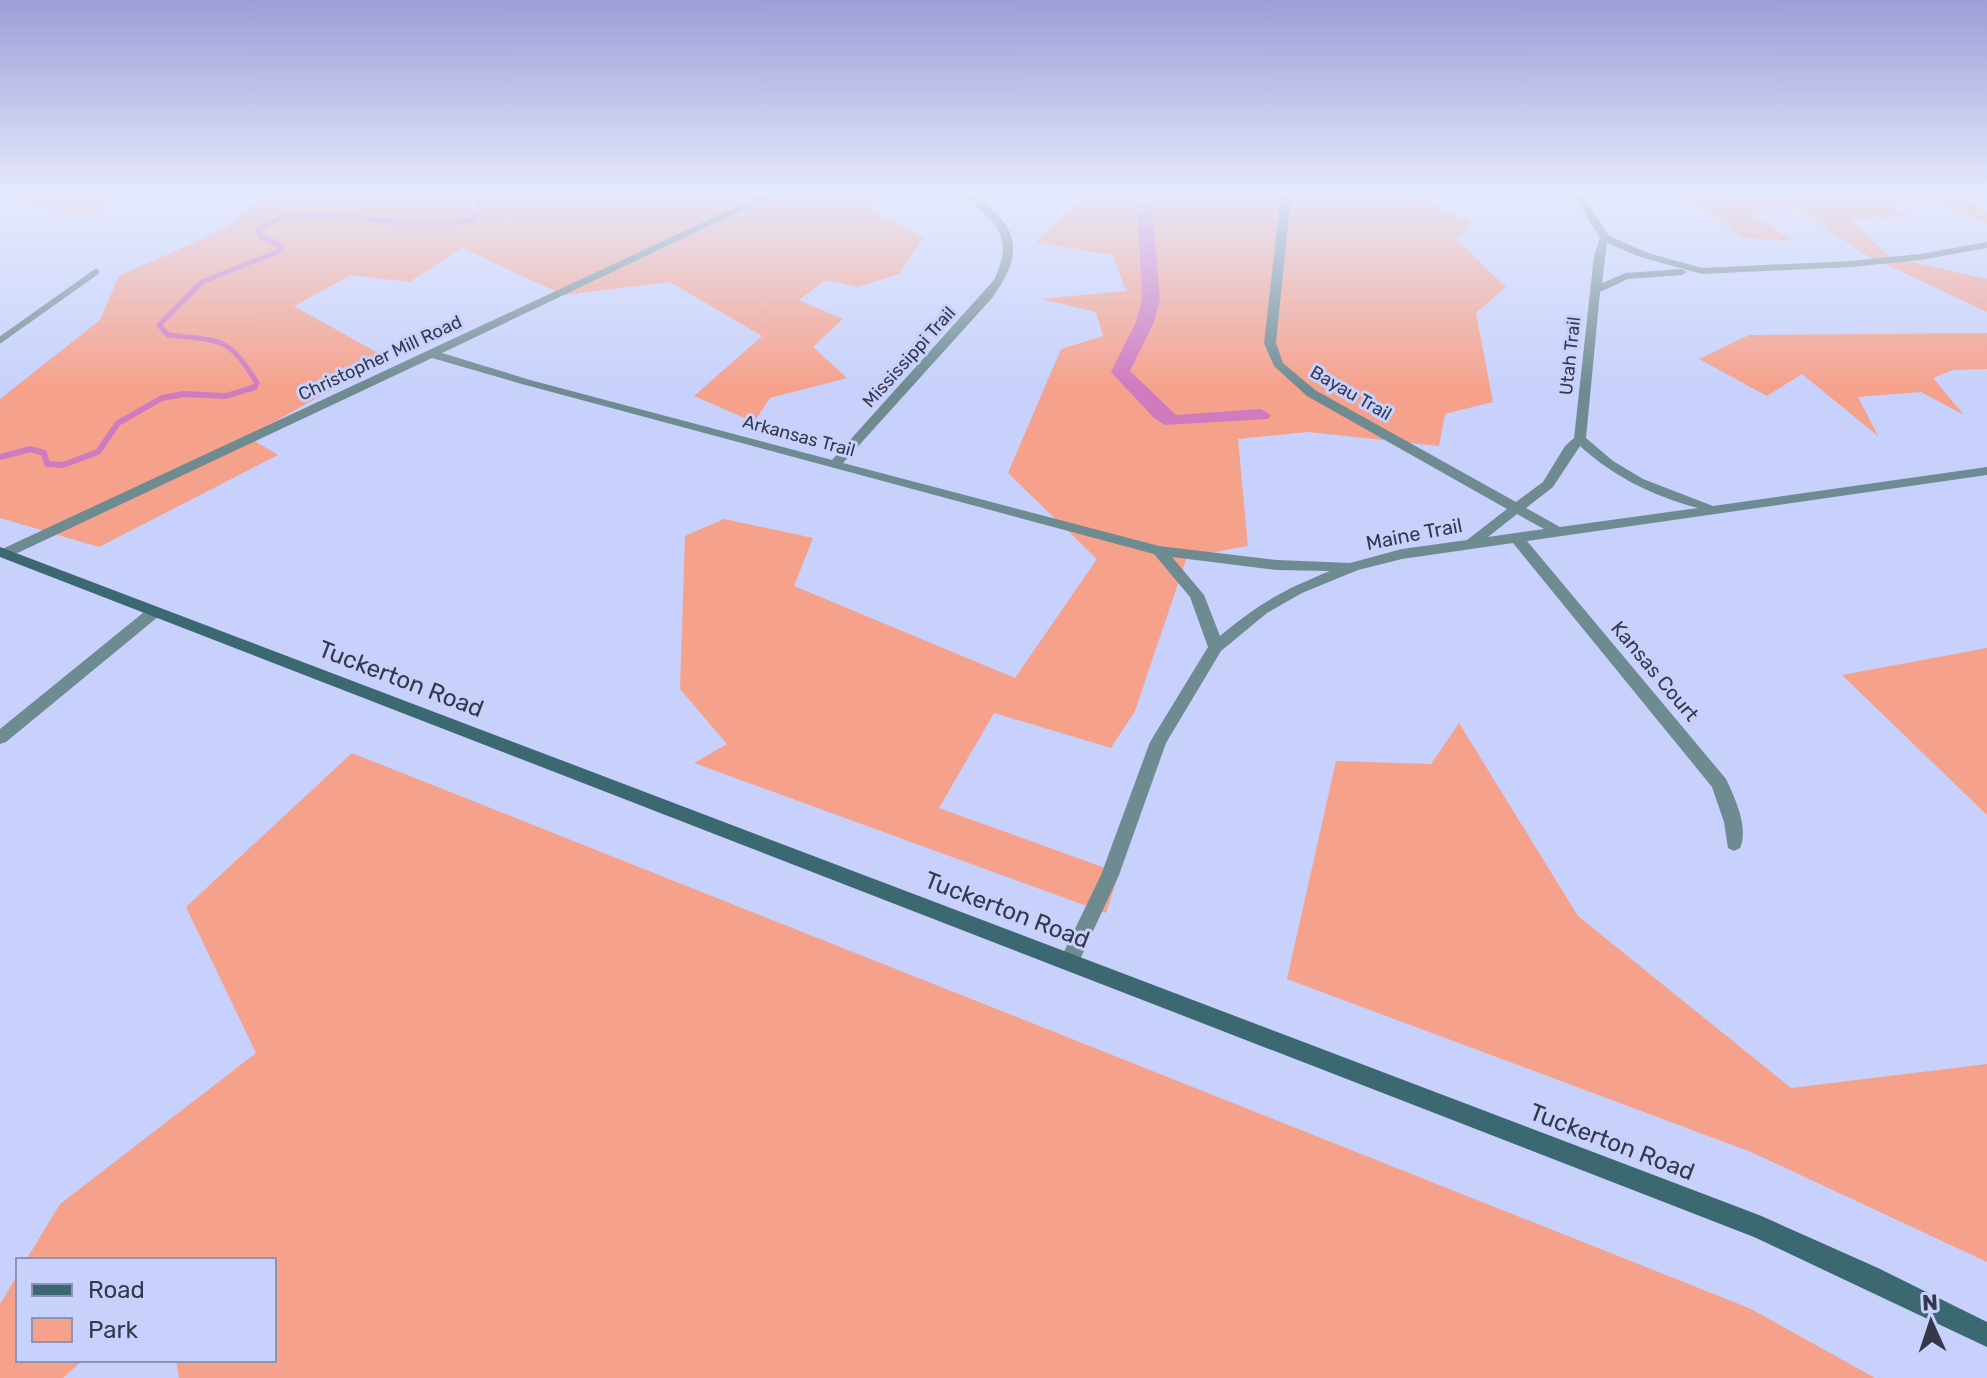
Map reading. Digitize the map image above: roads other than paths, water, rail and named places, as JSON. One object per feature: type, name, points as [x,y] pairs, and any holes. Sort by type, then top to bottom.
[{"type":"main road","name":"Tuckerton Road","points":[[2,553],[1759,1227],[1987,1335]]},
{"type":"street","name":"Christopher Mill Road","points":[[2,553],[635,258]]},
{"type":"street","name":"Mississippi Trail","points":[[835,464],[988,296],[1005,274],[1009,258]]},
{"type":"street","name":"Bayau Trail","points":[[1279,258],[1270,343],[1278,364],[1311,393],[1519,508]]},
{"type":"street","name":"Utah Trail","points":[[1580,439],[1595,290],[1599,278],[1598,258]]},
{"type":"street","points":[[1656,258],[1702,271]]},
{"type":"street","points":[[1595,290],[1626,276],[1863,263],[1895,258]]},
{"type":"street","name":"Arkansas Trail","points":[[432,354],[526,382],[1159,551],[1277,565],[1353,567]]},
{"type":"street","points":[[1473,542],[1548,484],[1569,449],[1580,439],[1606,465],[1628,479],[1716,508]]},
{"type":"street","name":"Maine Trail","points":[[1069,962],[1110,875],[1158,742],[1216,647],[1262,609],[1297,590],[1353,567],[1402,554],[1987,471]]},
{"type":"street","points":[[1519,508],[1557,531]]},
{"type":"street","name":"Kansas Court","points":[[1517,538],[1720,784],[1733,822],[1734,843]]},
{"type":"street","points":[[1159,551],[1197,595],[1216,647]]},
{"type":"street","points":[[0,738],[154,612]]},
{"type":"lane","points":[[0,340],[96,272]]},
{"type":"waterway","points":[[253,388],[257,383],[230,348],[211,340],[168,335],[159,325],[202,282],[261,258]]},
{"type":"waterway","points":[[1148,258],[1151,300],[1145,322],[1120,372],[1161,414],[1172,421],[1261,415]]},
{"type":"waterway","points":[[0,457],[30,449],[44,453],[47,464],[63,465],[98,452],[118,423],[162,398],[184,394],[226,396],[253,388]]}]
